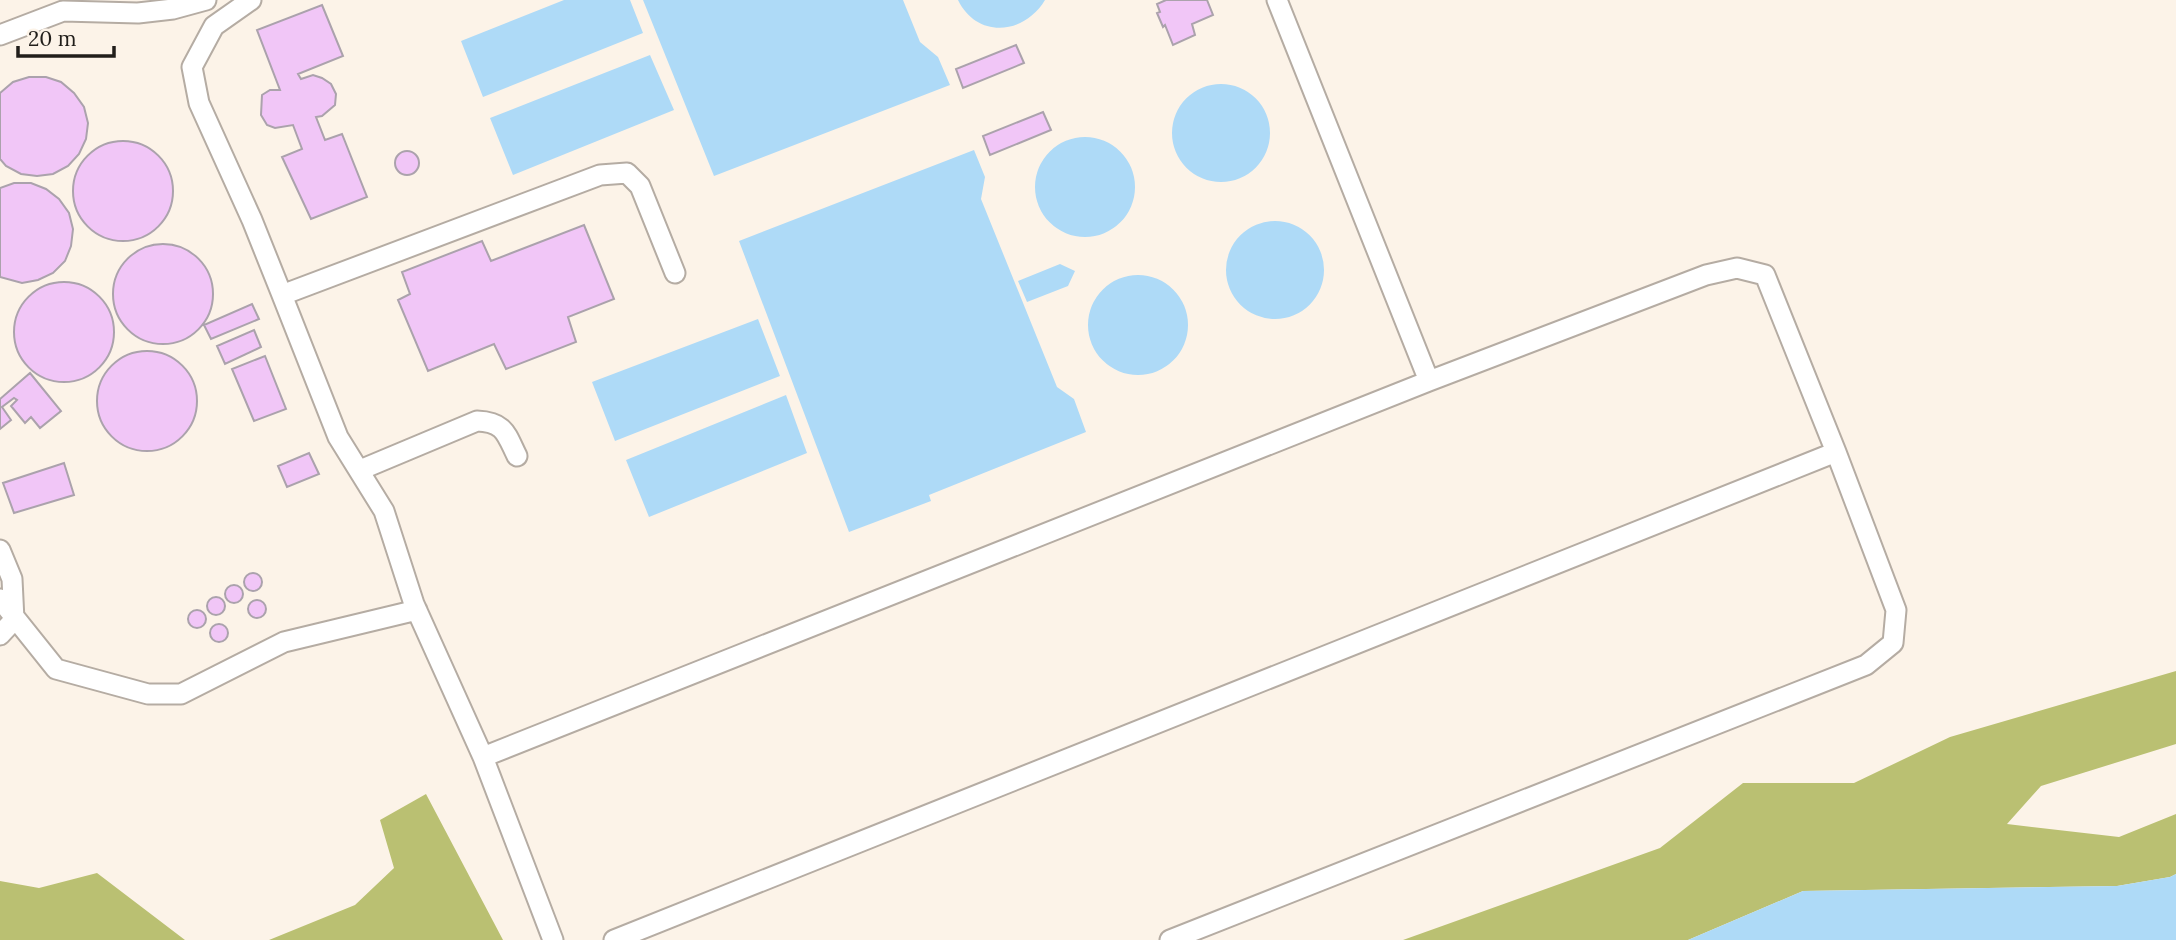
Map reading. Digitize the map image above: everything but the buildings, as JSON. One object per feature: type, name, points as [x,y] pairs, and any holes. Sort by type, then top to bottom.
[{"type":"lane","points":[[0,35],[63,11],[138,13],[173,9],[206,0]]},
{"type":"lane","points":[[251,0],[214,26],[192,67],[199,103],[252,220],[338,437],[384,510],[416,610],[483,757],[553,940]]},
{"type":"lane","points":[[1278,0],[1429,381]]},
{"type":"lane","points":[[282,295],[600,174],[627,173],[640,186],[675,273]]},
{"type":"lane","points":[[483,757],[1429,381],[1706,275],[1737,268],[1765,275],[1896,610],[1893,643],[1866,665],[1170,940]]},
{"type":"lane","points":[[360,470],[477,421],[490,422],[503,428],[517,456]]},
{"type":"lane","points":[[614,940],[1836,452]]},
{"type":"lane","points":[[0,550],[12,579],[15,620],[0,635]]},
{"type":"lane","points":[[0,599],[56,669],[148,694],[181,694],[284,642],[416,610]]},
{"type":"green space","points":[[2176,671],[2176,744],[2041,786],[2007,824],[2119,837],[2176,814],[2176,874],[2170,877],[2117,886],[1803,891],[1688,940],[1403,940],[1660,848],[1743,783],[1854,783],[1950,737]]},
{"type":"green space","points":[[426,794],[503,940],[269,940],[355,905],[394,868],[380,820]]},
{"type":"green space","points":[[97,873],[185,940],[0,940],[0,881],[39,888]]},
{"type":"water","points":[[564,0],[630,0],[643,33],[483,97],[461,41]]},
{"type":"water","points":[[643,0],[903,0],[920,42],[938,57],[950,85],[714,176]]},
{"type":"water","points":[[958,0],[1045,0],[1036,12],[1025,20],[1001,28],[977,21],[966,13]]},
{"type":"water","points":[[650,55],[674,110],[513,175],[490,118]]},
{"type":"water","points":[[1221,84],[1240,87],[1256,98],[1267,114],[1270,133],[1267,152],[1256,168],[1240,179],[1221,182],[1202,179],[1186,168],[1175,152],[1172,133],[1175,114],[1186,98],[1202,87]]},
{"type":"water","points":[[1085,137],[1104,141],[1120,152],[1131,168],[1135,187],[1131,206],[1120,222],[1104,233],[1085,237],[1066,233],[1050,222],[1039,206],[1035,187],[1039,168],[1050,152],[1066,141]]},
{"type":"water","points":[[974,150],[985,177],[981,199],[1057,387],[1074,399],[1086,432],[929,495],[931,501],[849,532],[739,241]]},
{"type":"water","points":[[1275,221],[1294,225],[1310,235],[1320,251],[1324,270],[1320,289],[1310,305],[1294,315],[1275,319],[1256,315],[1240,305],[1230,289],[1226,270],[1230,251],[1240,235],[1256,225]]},
{"type":"water","points":[[1060,264],[1075,271],[1068,286],[1027,302],[1018,281]]},
{"type":"water","points":[[1138,275],[1157,279],[1173,290],[1184,306],[1188,325],[1184,344],[1173,360],[1157,371],[1138,375],[1119,371],[1103,360],[1092,344],[1088,325],[1092,306],[1103,290],[1119,279]]},
{"type":"water","points":[[758,319],[780,376],[615,441],[592,382]]},
{"type":"water","points":[[786,395],[807,453],[649,517],[626,460]]},
{"type":"water","points":[[2176,874],[2176,940],[1688,940],[1803,891],[2117,886]]}]
